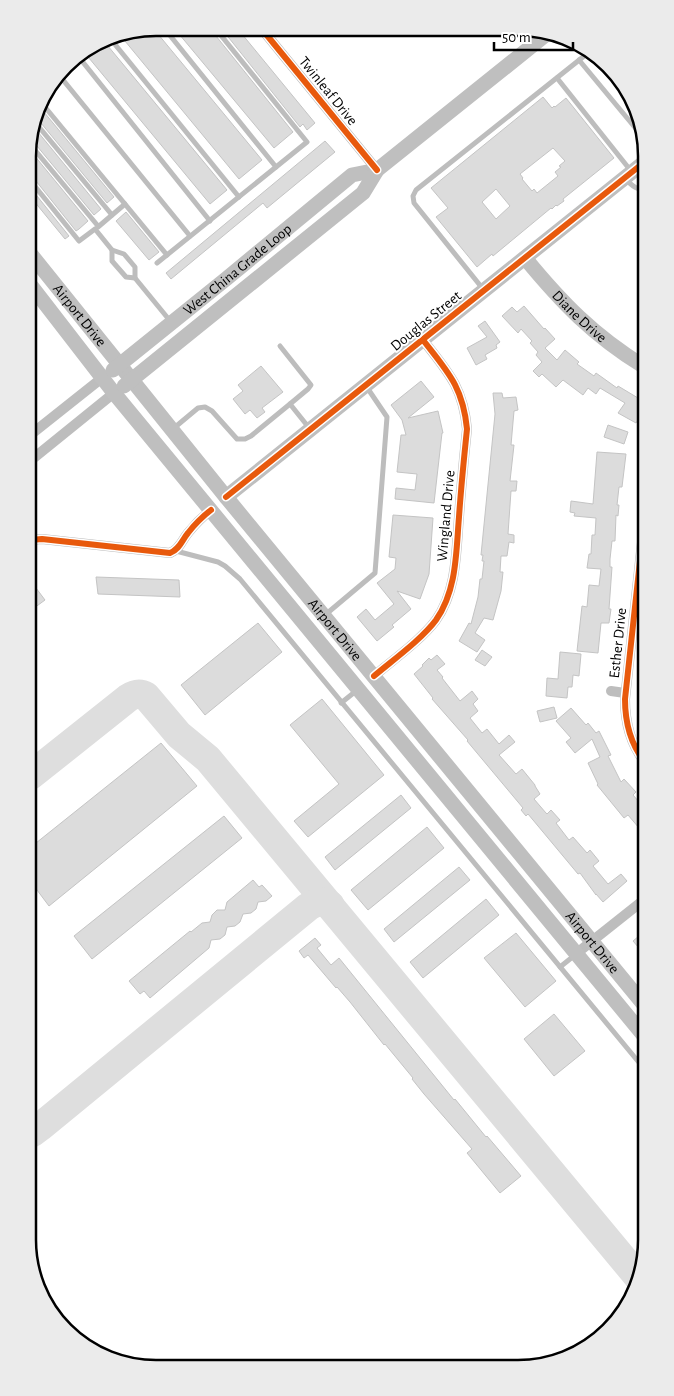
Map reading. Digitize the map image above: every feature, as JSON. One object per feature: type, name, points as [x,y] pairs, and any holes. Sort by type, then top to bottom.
[{"type":"main road","name":"West China Grade Loop","points":[[114,393],[363,193],[376,170],[541,39]]},
{"type":"main road","name":"West China Grade Loop","points":[[102,378],[352,175],[376,170]]},
{"type":"main road","name":"Douglas Street","points":[[226,497],[633,172]]},
{"type":"main road","name":"Diane Drive","points":[[526,258],[554,293],[575,315],[599,336],[638,363]]},
{"type":"main road","name":"Airport Drive","points":[[37,262],[226,497],[637,996]]},
{"type":"main road","name":"Airport Drive","points":[[37,293],[114,393],[637,1027]]},
{"type":"main road","points":[[282,596],[320,628],[360,674],[366,677],[374,676]]},
{"type":"street","name":"Twinleaf Drive","points":[[268,37],[376,170]]},
{"type":"street","name":"Wingland Drive","points":[[374,676],[425,633],[434,622],[448,598],[453,578],[467,429],[465,412],[456,384],[423,340]]},
{"type":"street","points":[[37,431],[102,378]]},
{"type":"street","points":[[37,456],[114,393]]},
{"type":"street","points":[[37,539],[164,554],[170,553],[176,550],[198,520],[211,510]]},
{"type":"street","name":"Esther Drive","points":[[637,750],[628,729],[625,714],[625,693],[638,581]]},
{"type":"street","name":"Esther Drive","points":[[611,691],[625,693]]},
{"type":"street","points":[[577,953],[637,905]]},
{"type":"lane","points":[[171,37],[276,167]]},
{"type":"lane","points":[[157,263],[307,142],[222,37]]},
{"type":"lane","points":[[114,44],[239,197]]},
{"type":"lane","points":[[485,291],[414,203],[413,196],[416,190],[583,57]]},
{"type":"lane","points":[[579,60],[634,127]]},
{"type":"lane","points":[[82,62],[210,221]]},
{"type":"lane","points":[[557,78],[633,172],[635,187],[638,188]]},
{"type":"lane","points":[[63,80],[190,236]]},
{"type":"lane","points":[[46,109],[167,255]]},
{"type":"lane","points":[[40,128],[112,215]]},
{"type":"lane","points":[[37,153],[97,227],[112,250],[112,261],[126,277],[135,278]]},
{"type":"lane","points":[[37,190],[79,241],[125,204]]},
{"type":"lane","points":[[112,250],[124,254],[135,268],[135,278],[172,323]]},
{"type":"lane","points":[[171,429],[198,408],[205,407],[212,411],[237,439],[245,440],[251,436],[311,385],[280,346]]},
{"type":"lane","points":[[324,616],[375,573],[387,417],[366,386]]},
{"type":"lane","points":[[290,404],[311,430]]},
{"type":"lane","points":[[176,550],[218,562],[240,579],[637,1061]]},
{"type":"lane","points":[[341,703],[358,689]]},
{"type":"lane","points":[[560,967],[577,953]]},
{"type":"building","points":[[160,37],[262,160],[239,179],[124,40]]},
{"type":"building","points":[[181,37],[217,37],[293,132],[274,148]]},
{"type":"building","points":[[228,37],[244,37],[315,123],[307,130],[303,124],[300,127]]},
{"type":"building","points":[[108,46],[227,190],[210,204],[88,57]]},
{"type":"building","points":[[543,97],[552,108],[566,98],[614,158],[563,199],[564,201],[551,208],[477,267],[436,217],[448,208],[431,188]],"holes":[[[553,148],[565,161],[555,172],[558,176],[537,193],[534,189],[532,191],[520,174]],[[496,189],[510,206],[496,219],[482,202]]]},
{"type":"building","points":[[44,113],[114,197],[107,203],[41,123]]},
{"type":"building","points":[[39,133],[101,209],[94,215],[37,146]]},
{"type":"building","points":[[325,141],[335,152],[267,208],[263,203],[171,279],[166,273]]},
{"type":"building","points":[[37,159],[88,221],[76,231],[37,182]]},
{"type":"building","points":[[37,196],[69,236],[65,239],[37,205]]},
{"type":"building","points":[[126,212],[159,252],[149,260],[116,221]]},
{"type":"building","points":[[524,306],[555,339],[545,348],[557,360],[565,350],[579,362],[577,364],[594,376],[596,373],[617,388],[618,386],[638,398],[638,420],[636,423],[618,413],[625,403],[600,388],[596,394],[588,388],[583,395],[563,380],[556,387],[542,374],[539,377],[533,371],[542,362],[536,355],[538,352],[530,343],[532,341],[521,329],[518,333],[502,316],[512,307],[517,312]]},
{"type":"building","points":[[485,321],[500,342],[496,345],[497,348],[485,355],[487,359],[476,365],[467,348],[487,337],[478,326]]},
{"type":"building","points":[[261,366],[283,392],[262,408],[265,412],[257,418],[250,410],[245,414],[233,399],[243,391],[238,385]]},
{"type":"building","points":[[421,381],[434,397],[408,418],[438,411],[443,433],[434,503],[395,499],[396,488],[415,490],[417,474],[397,472],[401,435],[406,435],[402,420],[391,405]]},
{"type":"building","points":[[493,393],[502,393],[503,398],[516,397],[518,410],[514,411],[511,445],[514,445],[510,481],[517,481],[516,491],[511,491],[508,534],[514,535],[514,543],[509,542],[507,556],[501,556],[500,572],[503,572],[501,591],[493,620],[484,618],[475,633],[485,640],[477,652],[459,641],[469,623],[471,624],[478,597],[480,579],[482,579],[484,561],[482,561],[483,555],[481,555],[495,414]]},
{"type":"building","points":[[608,425],[628,432],[624,444],[604,437]]},
{"type":"building","points":[[597,452],[626,454],[622,487],[619,487],[615,541],[612,541],[610,559],[610,567],[612,567],[609,609],[611,609],[609,623],[601,623],[598,653],[577,651],[582,606],[587,607],[589,585],[599,586],[601,569],[587,568],[589,554],[591,554],[592,535],[595,535],[596,518],[574,516],[575,513],[570,512],[571,501],[593,504]]},
{"type":"building","points":[[393,515],[433,518],[429,574],[420,599],[397,591],[411,609],[377,641],[357,617],[366,609],[375,620],[394,604],[377,583],[395,569],[396,558],[389,557]]},
{"type":"building","points":[[96,577],[179,580],[180,597],[98,594]]},
{"type":"building","points":[[37,589],[45,600],[37,606]]},
{"type":"building","points":[[258,623],[282,652],[205,715],[181,685]]},
{"type":"building","points":[[482,650],[492,657],[485,666],[475,660]]},
{"type":"building","points":[[560,652],[581,654],[579,676],[573,675],[572,687],[568,687],[567,698],[546,696],[547,678],[558,679]]},
{"type":"building","points":[[437,655],[445,664],[437,670],[460,701],[472,691],[478,699],[473,704],[478,711],[470,718],[482,733],[487,729],[499,744],[509,735],[515,742],[499,755],[516,774],[522,769],[535,785],[540,794],[534,799],[547,814],[551,810],[560,820],[556,823],[569,840],[573,837],[587,853],[590,850],[599,861],[593,866],[608,884],[621,874],[627,881],[603,902],[528,814],[526,816],[521,810],[523,808],[432,699],[414,674],[429,658],[431,660]]},
{"type":"building","points":[[322,699],[384,775],[308,837],[294,821],[339,784],[290,725]]},
{"type":"building","points":[[554,707],[557,718],[540,722],[537,711]]},
{"type":"building","points":[[571,708],[586,725],[588,723],[596,733],[599,731],[611,755],[608,756],[621,782],[624,779],[636,792],[633,795],[637,800],[637,826],[628,815],[624,818],[597,785],[588,763],[600,757],[592,739],[575,753],[566,742],[571,738],[556,721]]},
{"type":"building","points":[[161,743],[197,786],[49,906],[36,889],[36,843]]},
{"type":"building","points":[[401,795],[411,808],[335,870],[325,857]]},
{"type":"building","points":[[224,816],[242,838],[92,959],[74,936]]},
{"type":"building","points":[[427,827],[444,848],[368,910],[351,890]]},
{"type":"building","points":[[459,867],[470,880],[394,942],[384,929]]},
{"type":"building","points":[[253,880],[259,887],[262,885],[272,896],[266,901],[258,902],[256,909],[251,913],[243,914],[240,922],[235,926],[227,927],[225,935],[220,939],[211,940],[209,948],[150,998],[144,991],[140,994],[129,981],[190,931],[202,923],[210,922],[212,915],[217,910],[225,910],[227,902]]},
{"type":"building","points":[[486,899],[499,915],[423,978],[410,962]]},
{"type":"building","points":[[516,933],[556,981],[525,1007],[484,958]]},
{"type":"building","points":[[637,937],[637,946],[633,941]]},
{"type":"building","points":[[315,938],[321,945],[317,948],[331,965],[339,958],[454,1100],[521,1176],[500,1193],[467,1153],[472,1149],[424,1094],[350,1002],[308,955],[304,958],[299,951]]},
{"type":"building","points":[[554,1014],[585,1051],[554,1076],[524,1039]]},
{"type":"taxiway","points":[[36,771],[132,695],[141,694],[146,696],[179,735],[208,759],[634,1272]]},
{"type":"taxiway","points":[[36,1130],[308,907],[319,902],[330,905]]},
{"type":"cycle path","points":[[268,37],[377,170]]},
{"type":"cycle path","points":[[226,497],[638,167]]},
{"type":"cycle path","points":[[374,676],[415,642],[436,620],[448,596],[456,557],[467,429],[465,414],[453,381],[423,340]]},
{"type":"cycle path","points":[[37,539],[170,553],[179,547],[193,527],[211,510]]},
{"type":"cycle path","points":[[637,751],[629,731],[625,699],[638,583]]}]
